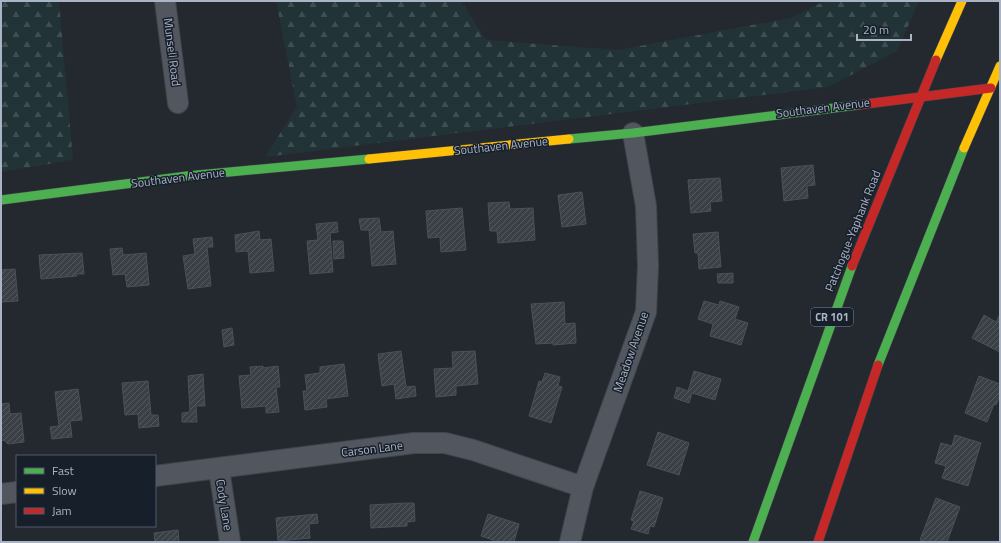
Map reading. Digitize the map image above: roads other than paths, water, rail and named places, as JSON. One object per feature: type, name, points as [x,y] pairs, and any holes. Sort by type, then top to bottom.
[{"type":"main road","name":"Patchogue-Yaphank Road","points":[[754,542],[842,288],[920,97],[962,1]]},
{"type":"main road","points":[[818,542],[887,340],[960,156],[996,87],[1000,66]]},
{"type":"main road","name":"Southaven Avenue","points":[[1,200],[187,176],[633,133],[996,87]]},
{"type":"street","name":"Munsell Road","points":[[165,1],[178,103]]},
{"type":"street","name":"Meadow Avenue","points":[[570,542],[583,487],[646,312],[648,266],[646,206],[633,133]]},
{"type":"street","name":"Carson Lane","points":[[156,476],[414,443],[445,443],[473,450],[583,487]]},
{"type":"street","name":"Cody Lane","points":[[219,469],[230,542]]},
{"type":"street","points":[[1,494],[16,492]]}]
